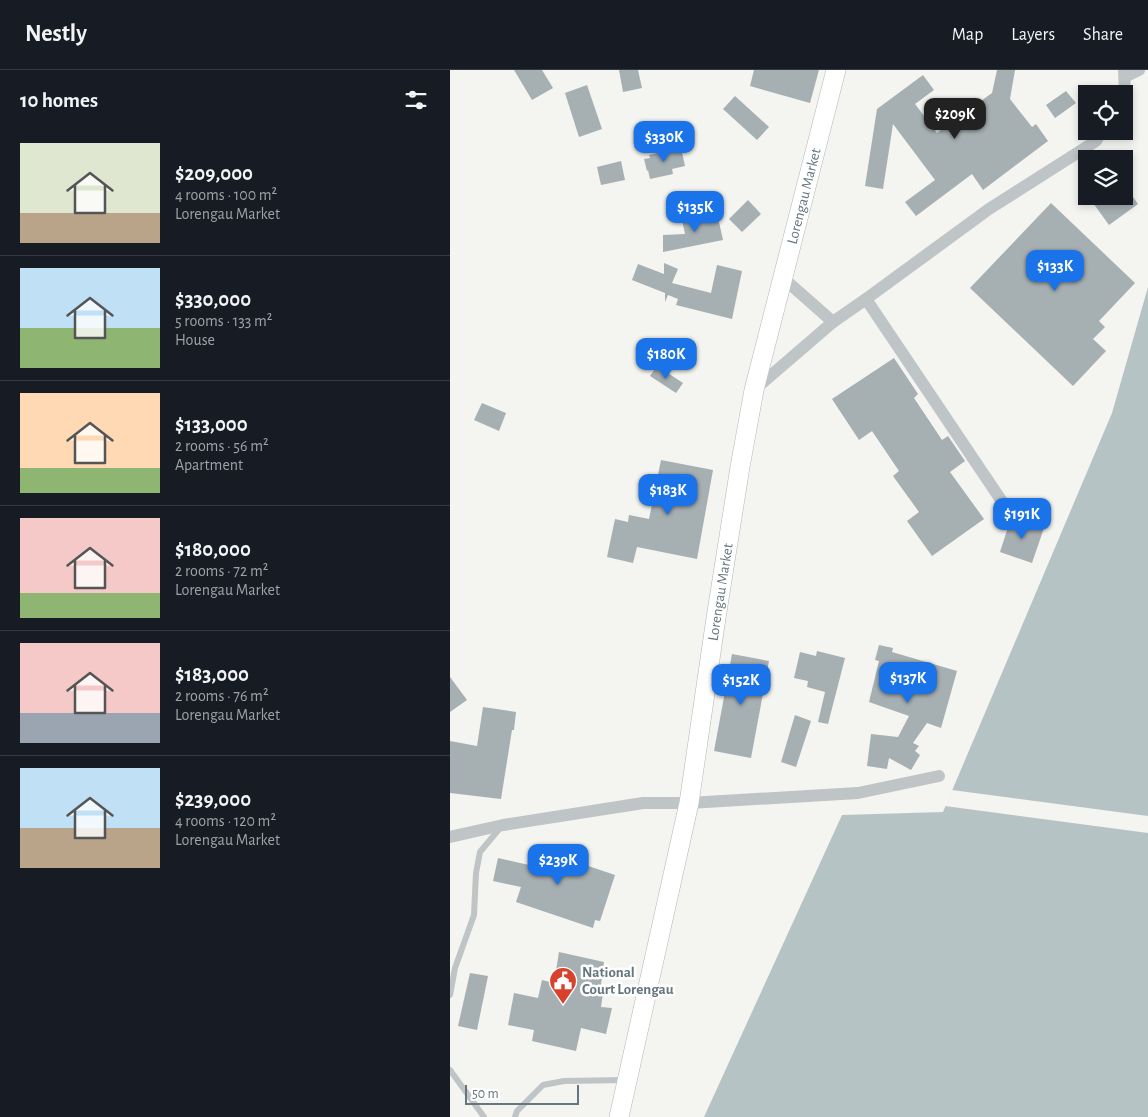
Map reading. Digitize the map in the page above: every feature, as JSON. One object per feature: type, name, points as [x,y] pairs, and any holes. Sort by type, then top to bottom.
[{"type":"main road","name":"Lorengau Market","points":[[618,1117],[689,803],[716,618],[754,390],[836,70]]},
{"type":"street","points":[[1124,73],[1139,70]]},
{"type":"street","points":[[754,390],[833,322],[866,300],[989,209],[1097,140]]},
{"type":"street","points":[[782,277],[833,322]]},
{"type":"street","points":[[866,300],[1003,503]]},
{"type":"street","points":[[450,837],[502,825],[643,803],[689,803],[858,793],[939,776]]},
{"type":"lane","points":[[450,995],[455,968],[474,915],[476,873],[480,852],[502,825]]},
{"type":"lane","points":[[450,1070],[484,1117]]},
{"type":"lane","points":[[516,1117],[517,1111],[543,1085],[564,1081],[627,1080]]},
{"type":"shaded area","points":[[1148,287],[1148,1117],[704,1117],[842,815],[943,812],[1112,413]]},
{"type":"pier","points":[[952,790],[1148,816],[1148,833],[945,806]]},
{"type":"building","points":[[514,70],[542,70],[553,88],[532,100]]},
{"type":"building","points":[[619,70],[638,70],[642,88],[623,92]]},
{"type":"building","points":[[754,70],[819,70],[810,103],[750,86]]},
{"type":"building","points":[[997,70],[1015,70],[1010,99],[1032,127],[1036,124],[1048,141],[983,190],[972,174],[916,216],[905,202],[935,180],[893,124],[883,189],[865,186],[877,109],[923,75],[934,90],[915,104],[937,133],[992,93]]},
{"type":"building","points":[[587,85],[602,129],[579,137],[565,93]]},
{"type":"building","points":[[1066,91],[1076,103],[1055,118],[1046,105]]},
{"type":"building","points":[[735,96],[769,127],[757,140],[723,109]]},
{"type":"building","points":[[681,148],[685,166],[672,169],[673,174],[650,179],[644,159],[650,158],[649,155]]},
{"type":"building","points":[[621,161],[625,180],[601,185],[597,167]]},
{"type":"building","points":[[1133,197],[1138,204],[1109,225],[1095,205],[1133,205]]},
{"type":"building","points":[[748,200],[761,214],[742,232],[729,219]]},
{"type":"building","points":[[1051,203],[1135,283],[1099,321],[1105,327],[1093,339],[1106,351],[1073,386],[970,288]]},
{"type":"building","points":[[717,213],[723,240],[663,252],[663,235],[685,234],[682,220]]},
{"type":"building","points":[[664,263],[678,269],[672,283],[711,293],[717,265],[742,271],[732,319],[676,305],[678,299],[668,295],[665,302],[665,293],[632,280],[638,264],[664,274]]},
{"type":"building","points":[[894,358],[918,394],[914,398],[942,440],[948,436],[965,461],[950,472],[984,519],[932,556],[907,521],[919,512],[893,476],[899,471],[872,431],[859,440],[832,399]]},
{"type":"building","points":[[657,366],[683,383],[676,393],[650,376]]},
{"type":"building","points":[[482,403],[506,413],[499,431],[474,420]]},
{"type":"building","points":[[661,460],[713,470],[697,559],[637,547],[633,563],[607,557],[615,519],[628,522],[629,515],[649,519]]},
{"type":"building","points":[[1011,518],[1044,528],[1032,563],[1000,552]]},
{"type":"building","points":[[879,645],[893,648],[892,652],[957,671],[941,728],[927,723],[913,743],[919,746],[915,751],[920,755],[911,770],[889,758],[887,769],[867,766],[871,734],[898,737],[909,716],[869,702],[879,661],[875,660]]},
{"type":"building","points":[[817,651],[845,658],[828,724],[818,722],[825,692],[807,687],[808,681],[794,678],[800,652],[816,656]]},
{"type":"building","points":[[732,654],[769,661],[751,758],[714,751]]},
{"type":"building","points":[[450,677],[467,700],[450,712]]},
{"type":"building","points":[[483,707],[516,712],[501,799],[450,793],[450,741],[477,746]]},
{"type":"building","points":[[795,715],[811,721],[796,767],[781,762]]},
{"type":"building","points":[[535,848],[615,875],[600,921],[595,920],[593,928],[516,902],[521,887],[493,881],[498,858],[529,865]]},
{"type":"building","points":[[559,952],[604,962],[600,992],[603,993],[601,1007],[612,1008],[606,1034],[581,1028],[576,1051],[532,1041],[534,1030],[508,1025],[514,993],[538,998],[542,980],[554,983]]},
{"type":"building","points":[[470,973],[488,976],[477,1030],[458,1026]]},
{"type":"place","name":"National Court Lorengau","points":[[563,1005]]}]
